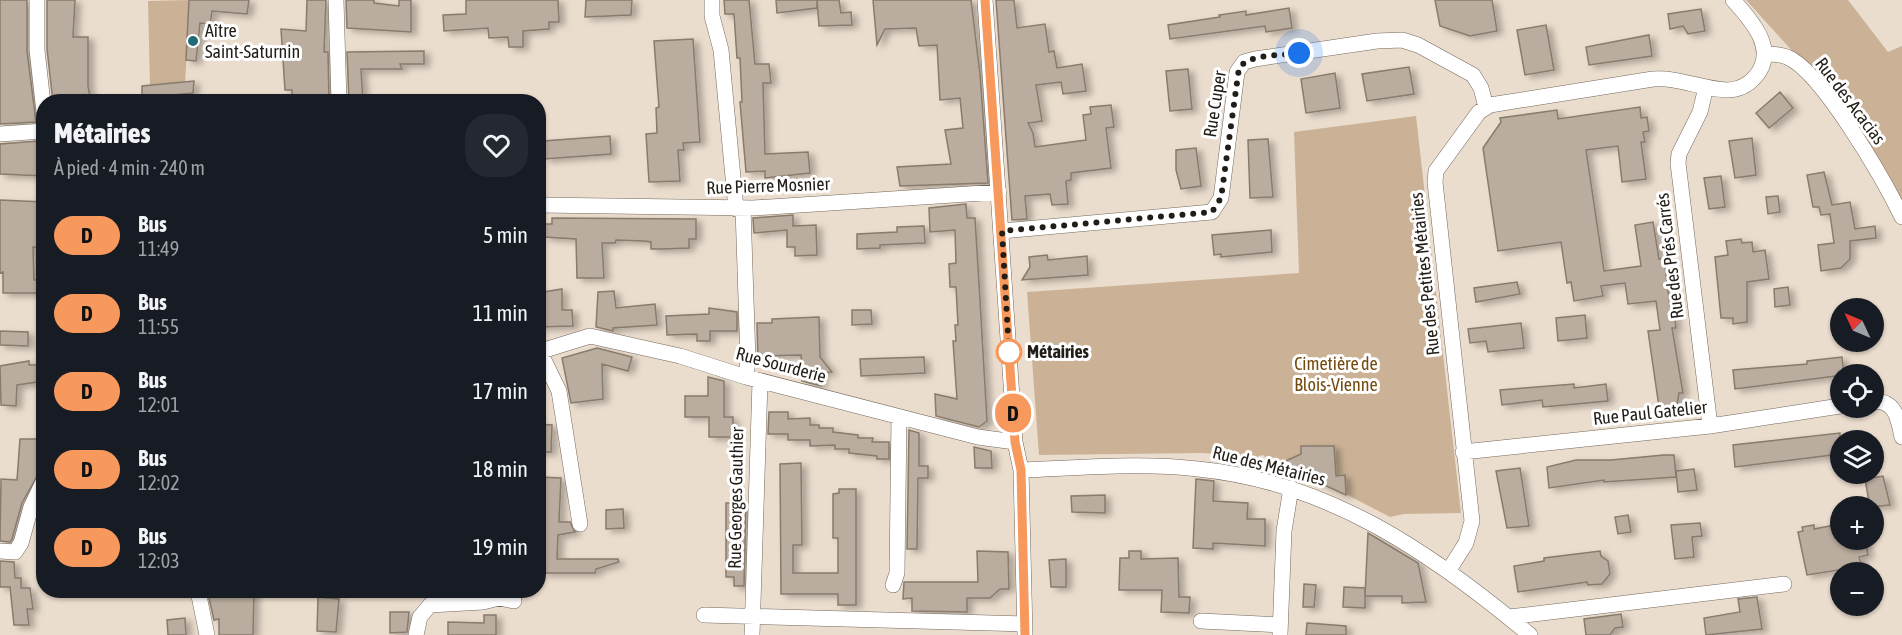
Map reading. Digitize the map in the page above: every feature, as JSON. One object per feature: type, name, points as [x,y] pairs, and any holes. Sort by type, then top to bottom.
[{"type":"street","points":[[37,0],[37,50],[42,94]]},
{"type":"street","points":[[336,0],[339,94]]},
{"type":"street","name":"Rue Georges Gauthier","points":[[712,0],[712,16],[721,50],[739,208],[753,379],[752,635]]},
{"type":"street","points":[[704,615],[752,616],[853,628],[1025,629],[1021,470],[1015,442],[985,0]]},
{"type":"street","points":[[1486,107],[1653,79],[1679,79],[1727,90],[1744,86],[1759,73],[1764,54],[1758,30],[1733,0]]},
{"type":"street","name":"Rue Cuper","points":[[1002,231],[1212,212],[1221,198],[1237,72],[1244,62],[1255,59],[1377,41],[1402,40],[1418,45],[1473,75],[1481,88],[1486,107]]},
{"type":"street","name":"Rue des Acacias","points":[[1764,54],[1787,57],[1815,82],[1854,133],[1902,217]]},
{"type":"street","name":"Rue des Prés Carrés","points":[[1706,87],[1697,120],[1682,146],[1678,163],[1710,426]]},
{"type":"street","name":"Rue des Petites Métairies","points":[[1449,570],[1466,543],[1472,521],[1435,176],[1475,117],[1486,107]]},
{"type":"street","points":[[0,134],[36,132]]},
{"type":"street","name":"Rue Pierre Mosnier","points":[[546,205],[739,208],[999,192]]},
{"type":"street","name":"Rue Sourderie","points":[[546,350],[590,336],[680,356],[753,379],[978,437],[1015,442]]},
{"type":"street","points":[[546,366],[559,391],[580,524]]},
{"type":"street","points":[[1884,403],[1894,409],[1902,437]]},
{"type":"street","name":"Rue Paul Gatelier","points":[[1463,452],[1710,426],[1830,408]]},
{"type":"street","points":[[893,585],[897,573],[899,417]]},
{"type":"street","name":"Rue des Métairies","points":[[1021,470],[1183,467],[1217,471],[1291,488],[1355,513],[1449,570],[1530,635]]},
{"type":"street","points":[[1200,621],[1280,630],[1284,531],[1291,488]]},
{"type":"street","points":[[0,551],[15,552],[21,543],[36,497]]},
{"type":"street","points":[[1509,617],[1784,584]]},
{"type":"street","points":[[199,598],[207,635]]},
{"type":"street","points":[[416,635],[420,616],[430,605],[466,604],[499,598],[514,601]]},
{"type":"green space","points":[[190,0],[185,82],[150,85],[148,1]]},
{"type":"green space","points":[[1746,0],[1848,0],[1888,52],[1902,46],[1902,203],[1856,121]]},
{"type":"green space","name":"Cimetière de Blois-Vienne","points":[[1416,116],[1461,513],[1404,514],[1390,517],[1336,489],[1300,475],[1263,466],[1266,458],[1263,455],[1256,457],[1203,453],[1039,455],[1027,292],[1299,273],[1294,132]]},
{"type":"building","points":[[0,0],[27,0],[27,51],[36,122],[0,124]]},
{"type":"building","points":[[47,0],[75,0],[73,37],[88,37],[90,94],[52,94],[47,49]]},
{"type":"building","points":[[189,0],[249,0],[247,14],[212,11],[210,24],[200,23],[196,61],[186,60]]},
{"type":"building","points":[[307,0],[326,0],[324,52],[328,52],[329,94],[292,94],[292,90],[285,90],[281,29],[306,31]]},
{"type":"building","points":[[346,0],[374,0],[374,3],[399,6],[399,0],[411,0],[411,32],[347,28]]},
{"type":"building","points":[[466,0],[558,0],[559,22],[549,22],[549,29],[523,31],[523,47],[509,47],[508,37],[489,38],[488,28],[444,31],[443,15],[466,14]]},
{"type":"building","points":[[586,0],[632,0],[631,15],[585,17]]},
{"type":"building","points":[[724,0],[749,0],[755,64],[769,64],[771,83],[763,83],[765,154],[808,152],[810,173],[765,178],[765,171],[746,172],[740,102],[742,102],[740,58],[737,58],[734,14],[725,14]]},
{"type":"building","points":[[776,0],[817,0],[817,8],[777,13]]},
{"type":"building","points":[[817,0],[839,0],[841,13],[851,12],[852,25],[819,26]]},
{"type":"building","points":[[873,0],[971,0],[980,74],[988,183],[900,186],[897,167],[951,164],[945,130],[963,128],[960,98],[940,100],[937,45],[919,46],[916,28],[885,29],[877,45]]},
{"type":"building","points":[[996,0],[1014,0],[1017,28],[1045,24],[1049,52],[1054,51],[1057,68],[1082,64],[1086,91],[1063,94],[1061,82],[1036,85],[1042,121],[1028,123],[1033,133],[1035,147],[1086,140],[1083,115],[1091,114],[1090,107],[1111,105],[1114,127],[1106,128],[1111,168],[1071,173],[1071,180],[1066,181],[1068,204],[1052,205],[1050,194],[1025,196],[1027,219],[1012,220]]},
{"type":"building","points":[[1435,0],[1492,0],[1497,31],[1470,36],[1440,26]]},
{"type":"building","points":[[1289,8],[1292,28],[1266,32],[1265,26],[1170,39],[1168,25],[1246,11],[1246,15]]},
{"type":"building","points":[[1701,9],[1705,31],[1688,34],[1683,26],[1670,29],[1668,14]]},
{"type":"building","points":[[1546,25],[1554,70],[1525,75],[1517,30]]},
{"type":"building","points":[[1649,35],[1652,56],[1589,65],[1586,47]]},
{"type":"building","points":[[693,39],[700,142],[683,143],[684,150],[678,150],[680,181],[649,182],[646,134],[657,133],[656,108],[659,107],[654,41]]},
{"type":"building","points":[[424,51],[424,64],[400,64],[402,69],[361,69],[363,94],[349,94],[347,52]]},
{"type":"building","points":[[1409,67],[1414,94],[1367,101],[1362,74]]},
{"type":"building","points":[[1188,69],[1192,109],[1170,111],[1166,71]]},
{"type":"building","points":[[1335,73],[1340,108],[1306,113],[1301,79]]},
{"type":"building","points":[[194,81],[193,93],[183,94],[142,94],[142,86]]},
{"type":"building","points":[[1780,92],[1793,108],[1769,128],[1756,113]]},
{"type":"building","points":[[1640,107],[1641,118],[1647,117],[1649,131],[1643,132],[1645,142],[1641,142],[1646,179],[1622,182],[1618,146],[1586,150],[1604,271],[1641,266],[1635,225],[1653,222],[1659,259],[1664,258],[1670,306],[1673,306],[1676,328],[1672,328],[1683,393],[1679,393],[1677,405],[1659,407],[1648,331],[1660,330],[1656,301],[1628,304],[1625,283],[1601,286],[1603,296],[1574,301],[1571,282],[1567,283],[1561,242],[1498,251],[1483,148],[1501,122],[1500,118],[1557,110],[1558,119]]},
{"type":"building","points":[[610,136],[611,154],[546,159],[546,141]]},
{"type":"building","points":[[1752,138],[1756,175],[1735,178],[1729,141]]},
{"type":"building","points":[[1268,139],[1273,197],[1250,198],[1248,140]]},
{"type":"building","points":[[36,141],[36,176],[0,174],[0,144]]},
{"type":"building","points":[[1196,148],[1201,186],[1181,189],[1176,170],[1176,150]]},
{"type":"building","points":[[1824,172],[1832,205],[1850,202],[1855,229],[1875,226],[1876,238],[1850,241],[1850,259],[1841,268],[1821,271],[1818,245],[1834,243],[1830,214],[1821,215],[1819,207],[1813,207],[1807,175]]},
{"type":"building","points":[[1721,176],[1725,207],[1709,209],[1704,178]]},
{"type":"building","points":[[1778,196],[1780,212],[1768,214],[1766,197]]},
{"type":"building","points":[[0,200],[36,202],[36,248],[33,247],[36,293],[3,293],[3,272],[0,273]]},
{"type":"building","points":[[966,204],[967,218],[975,218],[980,300],[987,421],[979,427],[936,416],[935,394],[957,399],[953,341],[956,341],[955,325],[958,325],[956,287],[950,287],[949,264],[956,263],[955,230],[930,232],[929,208]]},
{"type":"building","points":[[793,215],[793,226],[816,225],[817,255],[795,256],[795,247],[787,247],[787,230],[754,233],[753,218]]},
{"type":"building","points":[[552,218],[696,219],[696,239],[689,239],[689,248],[651,249],[651,242],[644,241],[616,240],[615,243],[602,243],[604,278],[577,278],[576,239],[546,237],[546,224],[552,224]]},
{"type":"building","points":[[924,226],[925,243],[880,245],[880,248],[857,249],[857,234],[897,232],[897,227]]},
{"type":"building","points":[[1271,230],[1272,252],[1221,257],[1221,254],[1214,255],[1212,235]]},
{"type":"building","points":[[1741,239],[1742,243],[1752,242],[1753,252],[1765,250],[1769,279],[1747,282],[1747,322],[1733,324],[1733,318],[1721,318],[1715,257],[1728,255],[1726,241]]},
{"type":"building","points":[[1047,255],[1048,260],[1087,256],[1088,275],[1022,280],[1030,267],[1029,257]]},
{"type":"building","points":[[1517,282],[1520,294],[1476,302],[1474,288]]},
{"type":"building","points":[[1788,287],[1790,305],[1775,307],[1774,289]]},
{"type":"building","points":[[562,289],[562,310],[572,310],[573,326],[546,327],[546,292]]},
{"type":"building","points":[[614,291],[616,308],[655,304],[657,325],[613,328],[613,331],[596,327],[598,292]]},
{"type":"building","points":[[709,308],[737,312],[737,331],[710,331],[710,341],[697,341],[697,334],[667,335],[666,316],[709,314]]},
{"type":"building","points":[[852,310],[871,310],[872,324],[852,325]]},
{"type":"building","points":[[1585,315],[1587,338],[1558,341],[1556,318]]},
{"type":"building","points":[[819,317],[820,357],[832,372],[821,373],[821,386],[802,381],[801,355],[762,356],[758,362],[757,323],[772,323],[772,319]]},
{"type":"building","points":[[1521,323],[1524,348],[1488,352],[1486,341],[1470,343],[1468,329]]},
{"type":"building","points":[[0,331],[28,332],[28,346],[0,345]]},
{"type":"building","points":[[597,348],[632,357],[628,371],[602,364],[603,399],[571,403],[562,358]]},
{"type":"building","points":[[924,357],[925,373],[861,376],[860,359]]},
{"type":"building","points":[[1842,357],[1843,364],[1830,364],[1830,377],[1735,389],[1733,370],[1807,364],[1807,361]]},
{"type":"building","points":[[29,361],[29,365],[36,365],[36,382],[17,385],[16,406],[1,405],[0,366]]},
{"type":"building","points":[[708,377],[724,381],[724,417],[733,417],[733,437],[709,437],[709,417],[685,417],[685,396],[708,396]]},
{"type":"building","points":[[1574,384],[1574,388],[1606,384],[1608,401],[1543,407],[1542,400],[1502,405],[1500,390]]},
{"type":"building","points":[[769,412],[788,412],[788,419],[810,418],[810,425],[819,425],[819,428],[833,428],[833,432],[858,435],[858,438],[873,438],[872,442],[889,442],[889,459],[849,453],[849,449],[835,449],[835,445],[810,446],[810,440],[788,440],[788,434],[768,434]]},
{"type":"building","points":[[546,425],[552,425],[551,452],[546,452]]},
{"type":"building","points":[[909,430],[919,433],[919,466],[928,466],[928,478],[918,478],[917,549],[907,549]]},
{"type":"building","points":[[1830,434],[1830,455],[1735,467],[1733,445]]},
{"type":"building","points":[[20,439],[36,439],[36,478],[22,503],[12,539],[10,542],[0,541],[1,479],[17,480]]},
{"type":"building","points":[[1301,446],[1334,446],[1336,476],[1345,475],[1346,495],[1309,478],[1268,469],[1301,454]]},
{"type":"building","points":[[974,447],[991,451],[992,468],[975,468]]},
{"type":"building","points":[[1674,455],[1676,477],[1604,482],[1604,480],[1549,488],[1547,467],[1576,460],[1611,460]]},
{"type":"building","points":[[801,463],[802,545],[793,545],[793,573],[838,573],[838,538],[833,538],[833,494],[839,493],[839,489],[856,489],[856,605],[838,605],[838,594],[781,594],[780,464]]},
{"type":"building","points":[[1520,468],[1529,526],[1507,528],[1496,471]]},
{"type":"building","points":[[1694,469],[1697,490],[1678,492],[1676,471]]},
{"type":"building","points":[[546,477],[561,478],[559,522],[570,522],[575,532],[558,535],[557,559],[618,559],[619,562],[596,569],[595,573],[546,573]]},
{"type":"building","points":[[1196,479],[1214,481],[1213,501],[1248,503],[1247,519],[1265,519],[1265,546],[1213,543],[1213,549],[1193,548]]},
{"type":"building","points":[[1884,480],[1890,505],[1884,506],[1884,496],[1868,496],[1866,484],[1884,484]]},
{"type":"building","points":[[1105,495],[1105,513],[1072,512],[1071,496]]},
{"type":"building","points":[[726,503],[746,503],[744,586],[734,586],[734,577],[726,577]]},
{"type":"building","points":[[623,509],[624,528],[606,529],[606,510]]},
{"type":"building","points":[[1628,515],[1631,532],[1618,534],[1615,517]]},
{"type":"building","points":[[1700,523],[1702,536],[1692,537],[1694,557],[1675,559],[1671,525]]},
{"type":"building","points":[[1814,525],[1814,529],[1830,526],[1830,550],[1867,550],[1868,555],[1859,557],[1860,562],[1830,562],[1830,571],[1807,575],[1798,532],[1803,531],[1802,527]]},
{"type":"building","points":[[1368,533],[1418,563],[1426,602],[1402,603],[1402,596],[1365,596]]},
{"type":"building","points":[[977,551],[1008,552],[1009,589],[1000,589],[990,598],[967,598],[967,612],[912,611],[912,598],[903,599],[904,582],[978,582]]},
{"type":"building","points":[[1129,551],[1141,551],[1141,559],[1178,558],[1179,597],[1190,597],[1189,613],[1161,612],[1162,590],[1119,590],[1120,558],[1129,558]]},
{"type":"building","points":[[1600,551],[1601,556],[1608,561],[1610,574],[1602,584],[1588,585],[1587,582],[1518,592],[1514,566],[1544,561],[1544,558]]},
{"type":"building","points":[[1066,559],[1066,587],[1051,587],[1049,560]]},
{"type":"building","points":[[0,561],[14,562],[15,578],[21,578],[21,588],[30,588],[33,609],[27,609],[29,625],[14,625],[10,587],[0,587]]},
{"type":"building","points":[[1304,584],[1316,585],[1314,607],[1303,607]]},
{"type":"building","points":[[1344,587],[1365,588],[1365,608],[1343,607]]},
{"type":"building","points":[[1757,597],[1762,629],[1706,635],[1704,618],[1740,612],[1738,599]]},
{"type":"building","points":[[209,598],[254,598],[253,635],[219,635],[219,619],[214,620]]},
{"type":"building","points":[[318,598],[339,599],[336,632],[317,631]]},
{"type":"building","points":[[390,612],[409,612],[407,632],[390,633]]},
{"type":"building","points":[[1621,614],[1623,627],[1615,628],[1610,635],[1586,635],[1584,619]]},
{"type":"building","points":[[484,615],[496,615],[496,635],[448,635],[448,622],[484,623]]},
{"type":"building","points":[[185,618],[186,635],[168,635],[167,620]]},
{"type":"building","points":[[1307,623],[1346,626],[1346,635],[1306,635]]},
{"type":"bus line","name":"D","points":[[985,0],[1015,442],[1021,470],[1025,635]]},
{"type":"place","name":"Aître Saint-Saturnin","points":[[193,41]]},
{"type":"place","name":"Métairies","points":[[1009,352]]},
{"type":"route","points":[[1009,352],[1002,231],[1212,212],[1221,198],[1235,80],[1241,64],[1255,59],[1299,53]]}]
